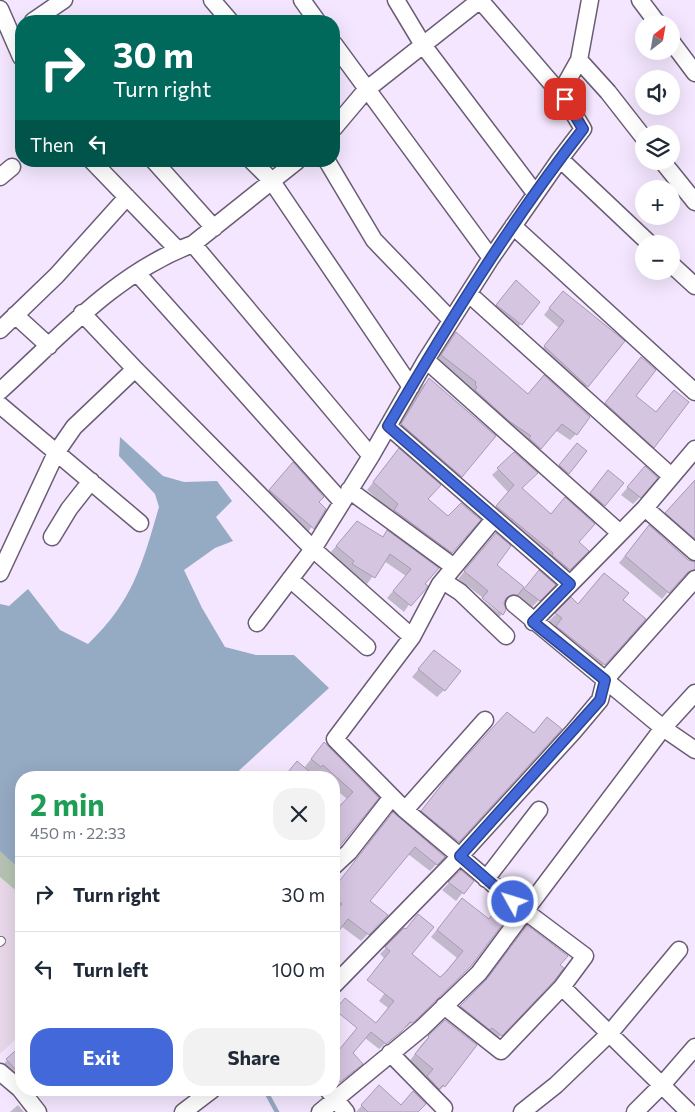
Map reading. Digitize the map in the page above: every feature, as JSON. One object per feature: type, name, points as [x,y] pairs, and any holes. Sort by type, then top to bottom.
[{"type":"street","points":[[42,15],[64,0]]},
{"type":"street","points":[[212,0],[225,15]]},
{"type":"street","points":[[302,0],[313,15]]},
{"type":"street","points":[[396,0],[423,45],[535,193]]},
{"type":"street","points":[[257,623],[313,549],[371,456],[451,320],[535,193],[583,129],[560,94],[480,0],[366,90],[340,121]]},
{"type":"street","points":[[560,94],[579,60],[590,0]]},
{"type":"street","points":[[640,0],[651,15]]},
{"type":"street","points":[[0,10],[15,31]]},
{"type":"street","points":[[340,53],[491,258]]},
{"type":"street","points":[[680,53],[695,73]]},
{"type":"street","points":[[579,60],[608,92],[635,126]]},
{"type":"street","points":[[560,159],[640,235]]},
{"type":"street","points":[[98,167],[127,197],[185,247],[371,456]]},
{"type":"street","points":[[159,167],[214,228]]},
{"type":"street","points":[[258,167],[271,180],[411,387]]},
{"type":"street","points":[[0,391],[82,313],[137,273],[185,247],[214,228],[289,167]]},
{"type":"street","points":[[331,167],[374,240],[451,320]]},
{"type":"street","points":[[669,170],[695,202]]},
{"type":"street","points":[[0,330],[57,275],[127,197]]},
{"type":"street","points":[[513,226],[695,392]]},
{"type":"street","points":[[680,272],[695,286]]},
{"type":"street","points":[[137,273],[346,496],[454,567]]},
{"type":"street","points":[[469,294],[671,476]]},
{"type":"street","points":[[82,313],[313,549],[412,638]]},
{"type":"street","points":[[15,315],[49,346]]},
{"type":"street","points":[[426,360],[620,533]]},
{"type":"street","points":[[0,573],[56,453],[74,427],[135,369]]},
{"type":"street","points":[[0,405],[140,523]]},
{"type":"street","points":[[388,426],[570,584]]},
{"type":"street","points":[[533,622],[645,508],[695,450]]},
{"type":"street","points":[[52,537],[69,509],[91,481]]},
{"type":"street","points":[[645,508],[695,552]]},
{"type":"street","points":[[444,1006],[501,1051],[562,987],[584,956],[524,911],[405,810],[335,739],[412,638],[442,581],[494,518]]},
{"type":"street","points":[[290,579],[367,646]]},
{"type":"street","points":[[340,979],[460,856],[600,700],[605,680],[695,579]]},
{"type":"street","points":[[442,581],[460,592],[506,636]]},
{"type":"street","points":[[514,604],[533,622],[663,728],[695,750]]},
{"type":"street","points":[[320,1112],[337,1101],[479,973],[663,728],[695,694]]},
{"type":"street","points":[[405,810],[484,720]]},
{"type":"street","points":[[340,860],[349,852],[392,797]]},
{"type":"street","points":[[486,879],[539,810]]},
{"type":"street","points":[[522,1112],[556,1085],[610,1033],[679,950]]},
{"type":"street","points":[[562,987],[689,1112]]},
{"type":"street","points":[[635,1112],[662,1085],[695,1047]]},
{"type":"street","points":[[390,1053],[444,1108]]},
{"type":"street","points":[[0,1072],[15,1085]]},
{"type":"street","points":[[25,1096],[38,1112]]},
{"type":"street","points":[[182,1112],[204,1096]]},
{"type":"shaded area","points":[[0,877],[15,890],[15,1040],[0,1054]]},
{"type":"green space","points":[[0,841],[15,852],[15,890],[0,877]]},
{"type":"water","points":[[120,437],[163,476],[184,482],[217,481],[232,501],[216,517],[233,541],[215,548],[184,570],[202,608],[225,647],[256,655],[294,655],[329,688],[239,771],[15,771],[15,865],[0,851],[0,604],[9,606],[28,589],[60,630],[88,644],[116,613],[126,597],[141,564],[159,507],[155,494],[119,456]]},
{"type":"building","points":[[516,280],[540,302],[522,325],[496,305]]},
{"type":"building","points":[[563,291],[625,341],[588,387],[544,346],[564,321],[549,308]]},
{"type":"building","points":[[456,332],[528,394],[544,375],[590,417],[577,435],[562,424],[541,449],[529,438],[531,436],[509,421],[475,390],[477,387],[475,385],[476,382],[441,355]]},
{"type":"building","points":[[641,357],[656,370],[636,396],[656,412],[674,390],[689,402],[654,448],[605,403]]},
{"type":"building","points":[[429,378],[496,436],[462,477],[401,424]]},
{"type":"building","points":[[577,443],[587,451],[569,474],[559,465]]},
{"type":"building","points":[[399,448],[441,485],[428,499],[448,516],[461,503],[481,520],[452,553],[394,510],[398,504],[373,482]]},
{"type":"building","points":[[514,452],[538,473],[522,488],[551,514],[565,497],[595,524],[579,542],[589,551],[570,570],[552,555],[553,553],[496,506],[514,485],[497,468]]},
{"type":"building","points":[[293,462],[324,497],[319,502],[326,509],[314,529],[269,490]]},
{"type":"building","points":[[645,466],[658,478],[641,498],[627,487]]},
{"type":"building","points":[[608,470],[624,483],[605,506],[590,493]]},
{"type":"building","points":[[695,480],[695,539],[665,513]]},
{"type":"building","points":[[357,521],[383,537],[387,530],[439,568],[425,584],[428,586],[426,589],[411,606],[393,591],[411,569],[390,554],[375,578],[352,564],[354,561],[336,546]]},
{"type":"building","points":[[649,525],[688,560],[695,562],[695,569],[688,572],[669,593],[625,556]]},
{"type":"building","points":[[496,533],[511,546],[497,565],[524,587],[518,595],[511,595],[506,598],[504,603],[506,610],[503,615],[482,598],[488,591],[464,571]]},
{"type":"building","points":[[539,570],[556,585],[540,601],[524,589]]},
{"type":"building","points":[[604,573],[629,593],[623,600],[646,619],[605,665],[556,626],[562,618],[555,613],[571,597],[578,604]]},
{"type":"building","points":[[434,650],[461,671],[445,691],[418,669]]},
{"type":"building","points":[[507,712],[534,733],[547,717],[562,729],[459,842],[421,811],[451,773]]},
{"type":"building","points":[[324,742],[379,798],[340,846],[340,806],[353,792],[340,780],[340,771],[330,771],[311,759]]},
{"type":"building","points":[[297,761],[309,771],[289,771]]},
{"type":"building","points":[[393,812],[445,857],[437,865],[415,847],[370,901],[388,915],[369,935],[348,919],[340,929],[340,906],[342,904],[340,902],[340,880]]},
{"type":"building","points":[[461,870],[474,881],[464,894],[448,882]]},
{"type":"building","points":[[462,898],[489,919],[501,904],[511,913],[471,966],[415,1021],[410,1022],[386,1044],[371,1032],[353,1053],[363,1064],[340,1082],[340,1049],[357,1028],[340,1014],[340,1004],[345,998],[376,1023],[394,1001],[367,980],[390,951],[385,947],[404,928],[406,929],[418,914],[434,927],[412,954],[440,977],[463,951],[437,930]]},
{"type":"building","points":[[527,925],[568,956],[560,965],[564,968],[554,981],[502,1036],[492,1028],[490,1030],[460,1006],[487,979]]},
{"type":"building","points":[[445,1020],[477,1045],[445,1087],[443,1085],[439,1089],[427,1076],[433,1069],[415,1054],[428,1036]]},
{"type":"building","points":[[15,1051],[15,1069],[6,1059]]},
{"type":"building","points":[[379,1085],[401,1105],[413,1091],[426,1104],[418,1112],[368,1112],[361,1105]]},
{"type":"waterway","points":[[268,1096],[277,1112]]},
{"type":"route","points":[[513,902],[460,856],[600,700],[605,680],[533,622],[570,584],[388,426],[426,360],[491,258],[543,182],[583,129],[565,99]]}]
